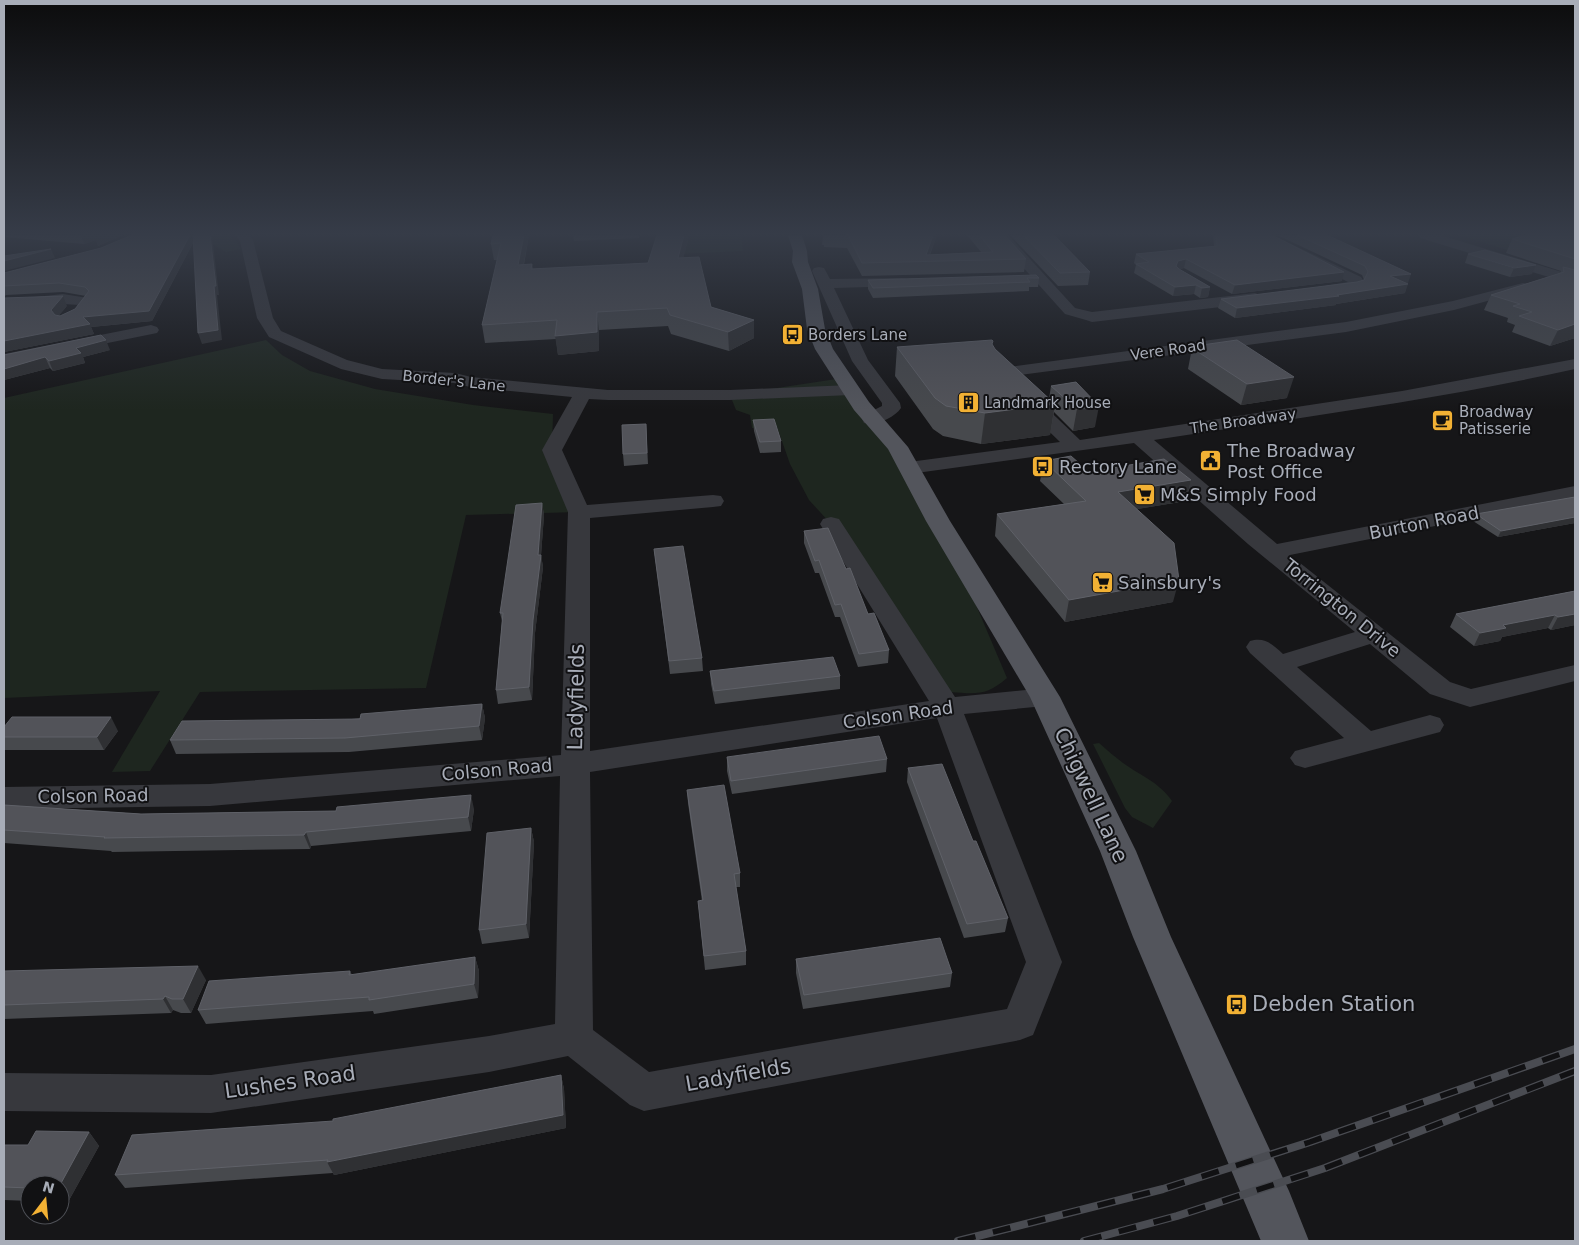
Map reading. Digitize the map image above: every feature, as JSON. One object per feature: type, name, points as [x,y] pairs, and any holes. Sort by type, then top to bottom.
[{"type":"main road","points":[[811,293],[816,330],[824,349],[847,384]]},
{"type":"main road","name":"Chigwell Lane","points":[[847,384],[871,419],[892,441],[938,521],[1045,697],[1118,851],[1152,937],[1285,1241]]},
{"type":"street","points":[[63,299],[75,293]]},
{"type":"street","name":"Border's Lane","points":[[259,293],[265,318],[275,334],[341,364],[382,374],[456,378],[470,382],[608,395],[747,394],[847,384]]},
{"type":"street","points":[[828,293],[860,361],[891,403],[892,408],[871,419]]},
{"type":"street","points":[[1053,293],[1070,311],[1092,316],[1268,296]]},
{"type":"street","points":[[1217,293],[1230,301]]},
{"type":"street","name":"Vere Road","points":[[1075,446],[999,373],[1346,327],[1505,293]]},
{"type":"street","points":[[16,302],[63,299],[83,301],[71,314]]},
{"type":"street","points":[[4,359],[151,330]]},
{"type":"street","name":"The Broadway","points":[[913,475],[1075,446],[1143,441],[1434,392],[1575,364]]},
{"type":"street","name":"The Broadway","points":[[913,475],[1445,397],[1575,371]]},
{"type":"street","name":"Ladyfields","points":[[583,394],[552,450],[579,512],[575,764],[574,1038],[644,1092],[1020,1023],[1044,962],[947,706],[831,524]]},
{"type":"street","name":"Torrington Drive","points":[[1143,441],[1272,552],[1440,688],[1470,698],[1575,673]]},
{"type":"street","name":"Burton Road","points":[[1272,552],[1575,492]]},
{"type":"street","points":[[579,512],[713,501]]},
{"type":"street","points":[[1366,742],[1268,656],[1374,635]]},
{"type":"street","name":"Colson Road","points":[[4,798],[210,795],[575,764],[947,706],[1045,697]]},
{"type":"street","points":[[1304,758],[1430,725]]},
{"type":"street","name":"Lushes Road","points":[[4,1092],[211,1094],[489,1054],[574,1038]]},
{"type":"shaded area","points":[[266,340],[282,355],[310,371],[375,389],[473,405],[553,414],[552,450],[579,512],[466,515],[426,688],[200,692],[150,771],[112,772],[160,691],[4,698],[4,398]]},
{"type":"shaded area","points":[[843,378],[945,532],[1007,678],[987,691],[974,693],[950,692],[831,524],[809,500],[790,464],[777,427],[752,428],[750,415],[736,410],[730,395]]},
{"type":"shaded area","points":[[1099,743],[1123,763],[1156,784],[1172,801],[1153,828],[1132,817],[1125,808],[1093,744]]},
{"type":"building","points":[[87,293],[159,293],[149,311],[83,317],[90,324],[4,341],[4,298],[63,296],[51,310],[55,315],[60,316],[75,309]]},
{"type":"building","points":[[196,293],[215,293],[218,330],[198,333]]},
{"type":"building","points":[[489,293],[708,293],[711,307],[754,320],[728,332],[670,315],[667,308],[597,312],[597,332],[555,336],[557,320],[482,325]]},
{"type":"building","points":[[1268,293],[1349,293],[1337,295],[1339,296],[1237,308],[1221,299]]},
{"type":"building","points":[[1497,293],[1575,293],[1575,324],[1558,330],[1519,316],[1532,312],[1513,306],[1520,304],[1491,295]]},
{"type":"building","points":[[101,335],[106,340],[76,348],[81,353],[49,361],[45,357],[4,369],[4,355]]},
{"type":"building","points":[[992,340],[995,349],[1055,404],[985,413],[946,406],[935,398],[897,347]]},
{"type":"building","points":[[1237,340],[1294,377],[1247,384],[1192,348]]},
{"type":"building","points":[[1076,382],[1099,406],[1077,409],[1051,386]]},
{"type":"building","points":[[774,419],[781,441],[760,442],[753,420]]},
{"type":"building","points":[[646,424],[647,453],[623,454],[622,425]]},
{"type":"building","points":[[1071,456],[1089,472],[1164,459],[1191,480],[1118,492],[1174,543],[1179,580],[1069,600],[997,514],[1086,501],[1044,461]]},
{"type":"building","points":[[1575,497],[1575,517],[1501,531],[1476,514]]},
{"type":"building","points":[[542,503],[538,555],[541,555],[533,620],[529,687],[496,690],[503,613],[500,613],[516,505]]},
{"type":"building","points":[[828,528],[846,569],[850,568],[868,614],[874,613],[889,650],[859,654],[841,604],[835,605],[819,560],[815,561],[804,531]]},
{"type":"building","points":[[683,546],[702,658],[669,661],[654,549]]},
{"type":"building","points":[[1575,591],[1575,614],[1558,617],[1555,615],[1503,625],[1506,628],[1480,633],[1456,614]]},
{"type":"building","points":[[833,657],[840,676],[714,691],[710,671]]},
{"type":"building","points":[[482,704],[479,726],[345,738],[170,740],[182,721],[360,719],[361,714]]},
{"type":"building","points":[[12,717],[111,717],[97,737],[4,737],[4,727]]},
{"type":"building","points":[[879,736],[887,759],[731,781],[727,757]]},
{"type":"building","points":[[942,764],[973,841],[976,841],[1008,918],[967,924],[908,768]]},
{"type":"building","points":[[724,785],[740,873],[734,874],[746,951],[704,956],[698,901],[703,900],[687,790]]},
{"type":"building","points":[[471,795],[468,817],[306,832],[304,835],[104,838],[4,830],[4,805],[141,814],[336,811],[337,807]]},
{"type":"building","points":[[531,828],[526,924],[479,930],[487,833]]},
{"type":"building","points":[[940,938],[952,973],[804,995],[796,959]]},
{"type":"building","points":[[475,957],[474,984],[369,1000],[369,997],[198,1010],[209,981],[350,971],[349,975]]},
{"type":"building","points":[[198,966],[183,999],[172,999],[165,996],[163,999],[4,1005],[4,971]]},
{"type":"building","points":[[561,1075],[563,1115],[327,1162],[328,1160],[115,1175],[132,1135],[333,1121],[333,1119]]},
{"type":"building","points":[[36,1131],[89,1132],[65,1175],[20,1175],[20,1188],[4,1187],[4,1145],[28,1145]]},
{"type":"railway","points":[[958,1241],[1163,1189],[1310,1142],[1575,1049]]},
{"type":"railway","points":[[1084,1241],[1177,1216],[1325,1168],[1575,1071]]},
{"type":"place","name":"Borders Lane","points":[[792,335]]},
{"type":"place","name":"Landmark House","points":[[968,403]]},
{"type":"place","name":"Broadway Patisserie","points":[[1443,421]]},
{"type":"place","name":"The Broadway Post Office","points":[[1211,461]]},
{"type":"place","name":"Rectory Lane","points":[[1043,467]]},
{"type":"place","name":"M&S Simply Food","points":[[1144,495]]},
{"type":"place","name":"Sainsbury's","points":[[1102,583]]},
{"type":"place","name":"Debden Station","points":[[1236,1004]]}]
